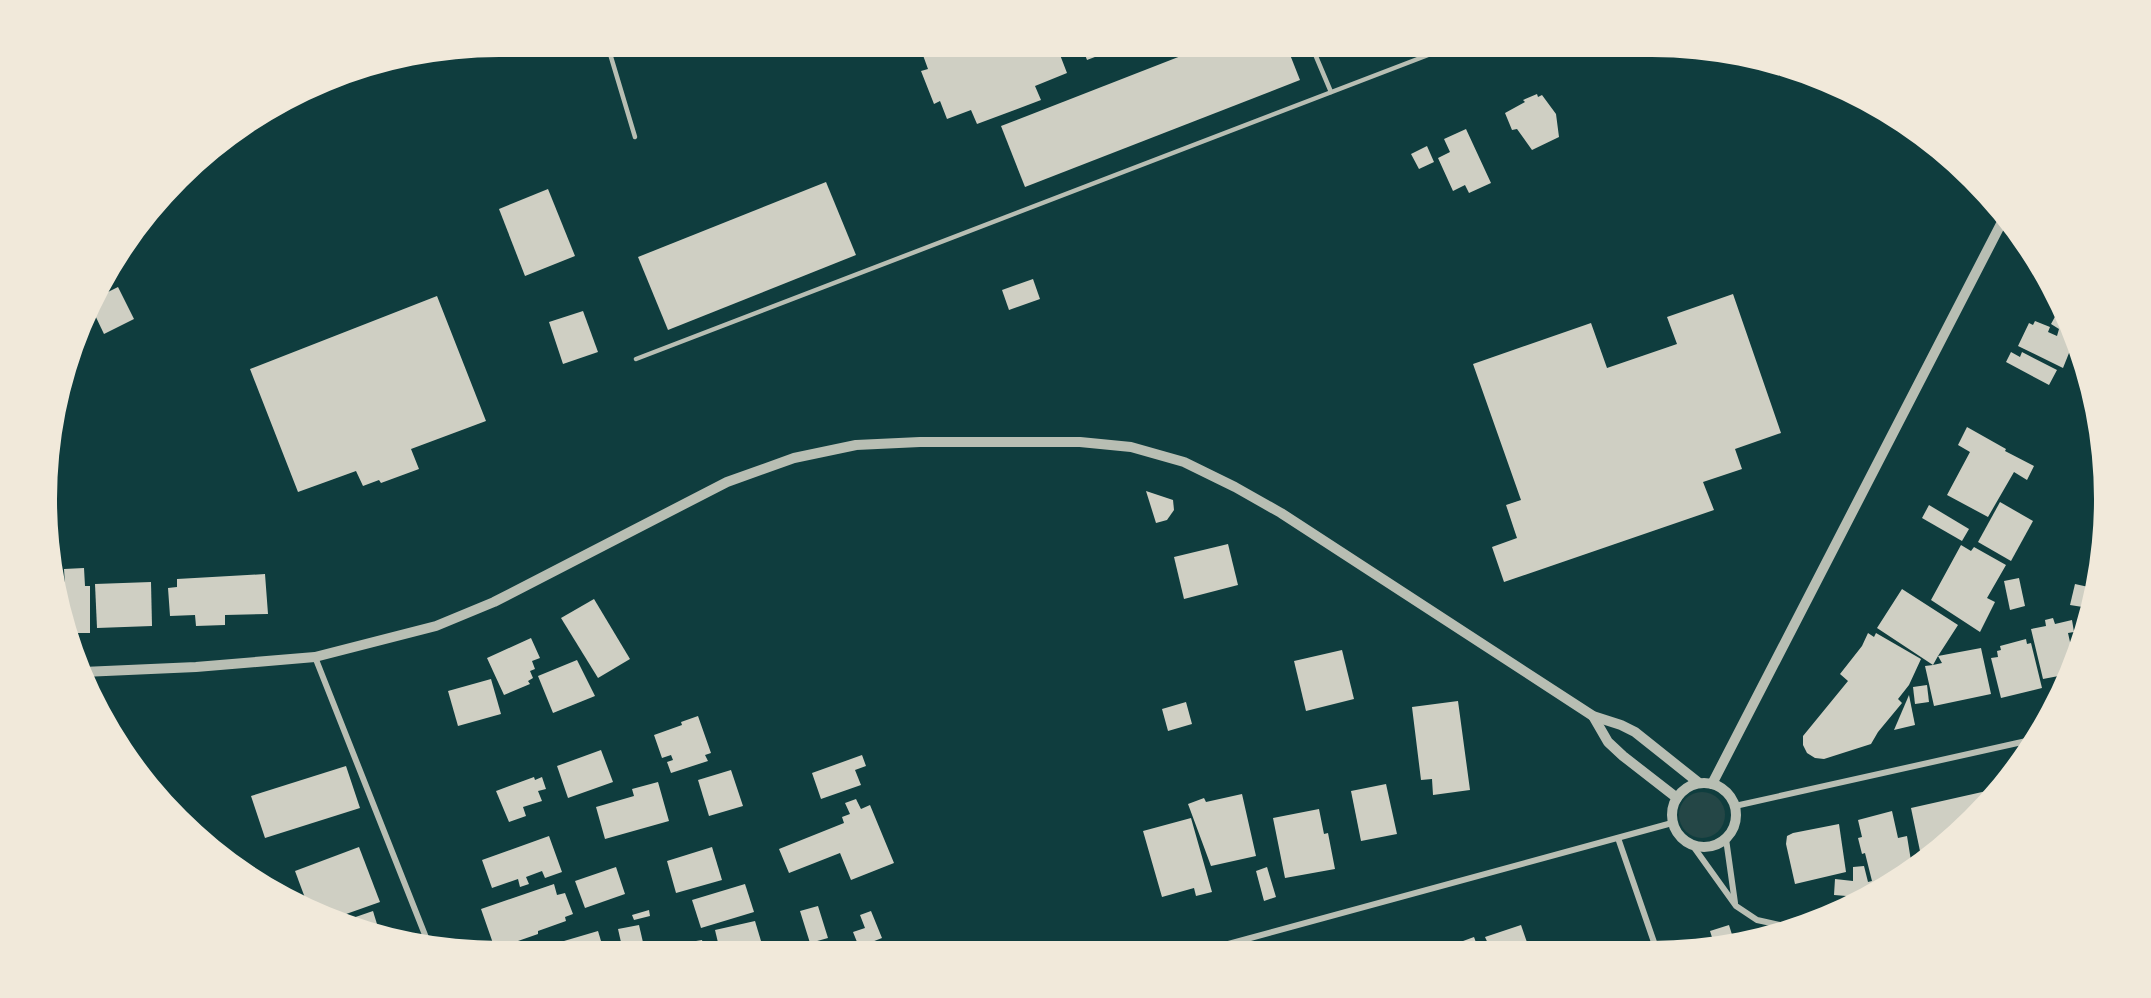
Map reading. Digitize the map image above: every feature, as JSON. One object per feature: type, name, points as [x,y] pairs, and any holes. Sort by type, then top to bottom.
[{"type":"street","points":[[1712,784],[2000,226]]},
{"type":"street","points":[[93,672],[196,667],[315,657],[436,626],[494,602],[727,482],[794,458],[856,445],[909,442],[1080,442],[1131,447],[1184,462],[1235,487],[1281,513],[1593,716],[1635,732],[1699,783]]},
{"type":"street","points":[[315,657],[425,935]]},
{"type":"street","points":[[1593,716],[1608,742],[1677,798]]},
{"type":"street","points":[[1735,806],[2022,742]]},
{"type":"street","points":[[1693,846],[1710,847],[1726,839],[1735,824],[1735,806],[1730,797],[1722,789],[1712,784],[1699,783],[1683,790],[1671,814],[1672,823],[1677,833],[1693,846],[1736,906],[1757,920],[1774,924]]},
{"type":"street","points":[[1239,941],[1672,823]]},
{"type":"street","points":[[1618,838],[1654,941]]},
{"type":"street","points":[[1726,839],[1736,906]]},
{"type":"lane","points":[[611,57],[634,137]]},
{"type":"lane","points":[[1317,57],[1331,92]]},
{"type":"lane","points":[[636,358],[1421,57]]},
{"type":"shaded area","points":[[1702,792],[1718,799],[1725,815],[1718,831],[1702,838],[1686,831],[1679,815],[1686,799]]},
{"type":"building","points":[[924,57],[1061,57],[1067,73],[1035,86],[1041,100],[977,124],[971,110],[947,119],[940,101],[934,104],[921,71],[928,69]]},
{"type":"building","points":[[1178,57],[1291,57],[1300,80],[1025,187],[1001,126]]},
{"type":"building","points":[[1537,94],[1538,97],[1542,95],[1556,114],[1559,137],[1532,150],[1517,129],[1512,130],[1505,113],[1525,102],[1523,100]]},
{"type":"building","points":[[1466,129],[1491,183],[1469,193],[1465,185],[1453,191],[1438,158],[1450,152],[1444,139]]},
{"type":"building","points":[[1427,146],[1434,162],[1419,169],[1411,154]]},
{"type":"building","points":[[826,182],[856,255],[668,330],[638,257]]},
{"type":"building","points":[[548,189],[575,256],[525,276],[499,209]]},
{"type":"building","points":[[1033,279],[1040,299],[1009,310],[1002,290]]},
{"type":"building","points":[[118,287],[134,319],[104,334],[96,318],[109,291]]},
{"type":"building","points":[[1733,294],[1781,433],[1735,449],[1742,469],[1703,482],[1714,510],[1504,582],[1492,547],[1517,538],[1506,505],[1521,500],[1473,364],[1591,323],[1607,368],[1677,344],[1667,317]]},
{"type":"building","points":[[437,296],[486,421],[411,449],[419,469],[381,483],[379,480],[363,486],[356,471],[298,492],[250,369]]},
{"type":"building","points":[[583,311],[598,352],[563,364],[549,322]]},
{"type":"building","points":[[2054,318],[2069,353],[2063,368],[2018,346],[2029,323],[2033,325],[2035,321],[2050,327],[2048,332],[2057,336],[2059,329],[2051,324]]},
{"type":"building","points":[[2011,352],[2020,357],[2022,352],[2057,370],[2049,385],[2006,362]]},
{"type":"building","points":[[1967,427],[2034,466],[2027,480],[2014,472],[1988,517],[1947,495],[1970,452],[1958,445]]},
{"type":"building","points":[[1146,491],[1173,500],[1174,510],[1167,520],[1156,523]]},
{"type":"building","points":[[2000,502],[2033,521],[2011,561],[1978,542]]},
{"type":"building","points":[[1929,505],[1969,529],[1962,541],[1922,518]]},
{"type":"building","points":[[1228,544],[1238,585],[1184,599],[1174,557]]},
{"type":"building","points":[[1961,545],[1971,551],[1974,547],[2006,565],[1987,598],[1995,602],[1980,632],[1931,600]]},
{"type":"building","points":[[84,568],[85,586],[90,586],[90,633],[78,633],[65,585],[64,569]]},
{"type":"building","points":[[265,574],[268,614],[225,615],[225,625],[196,626],[195,615],[170,616],[168,588],[177,587],[177,579]]},
{"type":"building","points":[[2019,578],[2025,606],[2010,610],[2004,581]]},
{"type":"building","points":[[151,582],[152,626],[97,628],[95,584]]},
{"type":"building","points":[[2075,584],[2086,586],[2081,607],[2070,605]]},
{"type":"building","points":[[1902,589],[1958,625],[1933,665],[1877,628]]},
{"type":"building","points":[[594,599],[630,659],[598,678],[561,618]]},
{"type":"building","points":[[2053,618],[2055,624],[2072,620],[2074,631],[2068,633],[2070,643],[2056,676],[2043,679],[2031,629],[2046,626],[2045,620]]},
{"type":"building","points":[[1868,633],[1874,637],[1876,633],[1921,659],[1909,685],[1898,699],[1902,703],[1871,744],[1824,759],[1815,758],[1807,753],[1803,745],[1803,736],[1848,681],[1840,674],[1862,646]]},
{"type":"building","points":[[531,638],[540,658],[532,661],[535,669],[530,671],[533,678],[528,681],[530,684],[504,695],[487,658]]},
{"type":"building","points":[[2026,639],[2027,644],[2031,643],[2042,688],[2001,698],[1991,658],[1998,657],[1997,651],[2001,650],[2000,646]]},
{"type":"building","points":[[1981,648],[1991,694],[1934,706],[1925,666],[1942,663],[1938,656]]},
{"type":"building","points":[[1342,650],[1354,699],[1306,711],[1294,661]]},
{"type":"building","points":[[577,660],[595,696],[553,713],[538,676]]},
{"type":"building","points":[[491,679],[501,714],[458,726],[448,691]]},
{"type":"building","points":[[1927,685],[1929,702],[1915,704],[1913,687]]},
{"type":"building","points":[[1909,695],[1915,725],[1894,730]]},
{"type":"building","points":[[1458,701],[1470,790],[1433,795],[1432,779],[1421,780],[1412,707]]},
{"type":"building","points":[[1186,702],[1192,724],[1168,731],[1162,709]]},
{"type":"building","points":[[698,716],[711,753],[705,755],[708,761],[671,773],[667,762],[673,760],[671,755],[662,758],[654,735],[682,725],[681,722]]},
{"type":"building","points":[[601,750],[613,782],[568,798],[557,766]]},
{"type":"building","points":[[862,755],[866,766],[855,770],[861,785],[821,799],[812,773]]},
{"type":"building","points":[[346,766],[360,808],[265,838],[251,796]]},
{"type":"building","points":[[731,770],[743,806],[709,816],[698,780]]},
{"type":"building","points":[[534,777],[535,780],[542,777],[546,789],[538,791],[542,801],[523,807],[526,816],[509,822],[496,791]]},
{"type":"building","points":[[658,782],[669,821],[605,839],[596,807],[634,796],[632,789]]},
{"type":"building","points":[[1386,784],[1397,834],[1361,841],[1351,791]]},
{"type":"building","points":[[1982,792],[1965,812],[1920,851],[1911,808]]},
{"type":"building","points":[[1242,794],[1256,856],[1211,866],[1188,804],[1204,798],[1206,802]]},
{"type":"building","points":[[856,799],[861,809],[870,805],[894,863],[851,880],[840,853],[789,873],[779,849],[844,823],[842,817],[850,814],[845,803]]},
{"type":"building","points":[[1319,809],[1324,834],[1328,833],[1335,869],[1285,878],[1273,818]]},
{"type":"building","points":[[1892,811],[1898,838],[1907,836],[1911,858],[1873,882],[1847,895],[1834,895],[1835,879],[1853,881],[1853,867],[1864,866],[1868,882],[1872,881],[1865,853],[1862,854],[1858,838],[1862,837],[1858,820]]},
{"type":"building","points":[[1191,818],[1212,892],[1196,896],[1194,888],[1162,897],[1143,831]]},
{"type":"building","points":[[1839,824],[1846,872],[1795,884],[1786,844],[1787,836]]},
{"type":"building","points":[[549,836],[562,872],[545,878],[542,871],[526,877],[529,884],[520,887],[518,879],[492,888],[482,860]]},
{"type":"building","points":[[359,847],[380,902],[347,914],[304,895],[295,871]]},
{"type":"building","points":[[712,847],[722,880],[676,893],[667,861]]},
{"type":"building","points":[[616,867],[625,894],[585,908],[575,881]]},
{"type":"building","points":[[1267,867],[1276,897],[1264,901],[1256,871]]},
{"type":"building","points":[[554,884],[557,895],[565,893],[573,914],[565,917],[566,921],[518,941],[492,941],[481,909]]},
{"type":"building","points":[[745,884],[754,912],[701,928],[692,900]]},
{"type":"building","points":[[818,906],[828,938],[809,941],[800,911]]},
{"type":"building","points":[[649,910],[650,916],[634,920],[632,915]]},
{"type":"building","points":[[373,911],[377,924],[357,918],[355,917]]},
{"type":"building","points":[[871,911],[882,938],[874,941],[857,941],[853,932],[865,928],[860,915]]},
{"type":"building","points":[[755,921],[761,941],[718,941],[715,930]]},
{"type":"building","points":[[639,925],[643,941],[621,941],[618,929]]},
{"type":"building","points":[[1521,925],[1527,941],[1487,941],[1485,937]]},
{"type":"building","points":[[1729,925],[1732,934],[1712,937],[1710,931]]},
{"type":"building","points":[[598,931],[601,941],[564,941]]},
{"type":"building","points":[[1474,937],[1475,941],[1463,941]]}]
